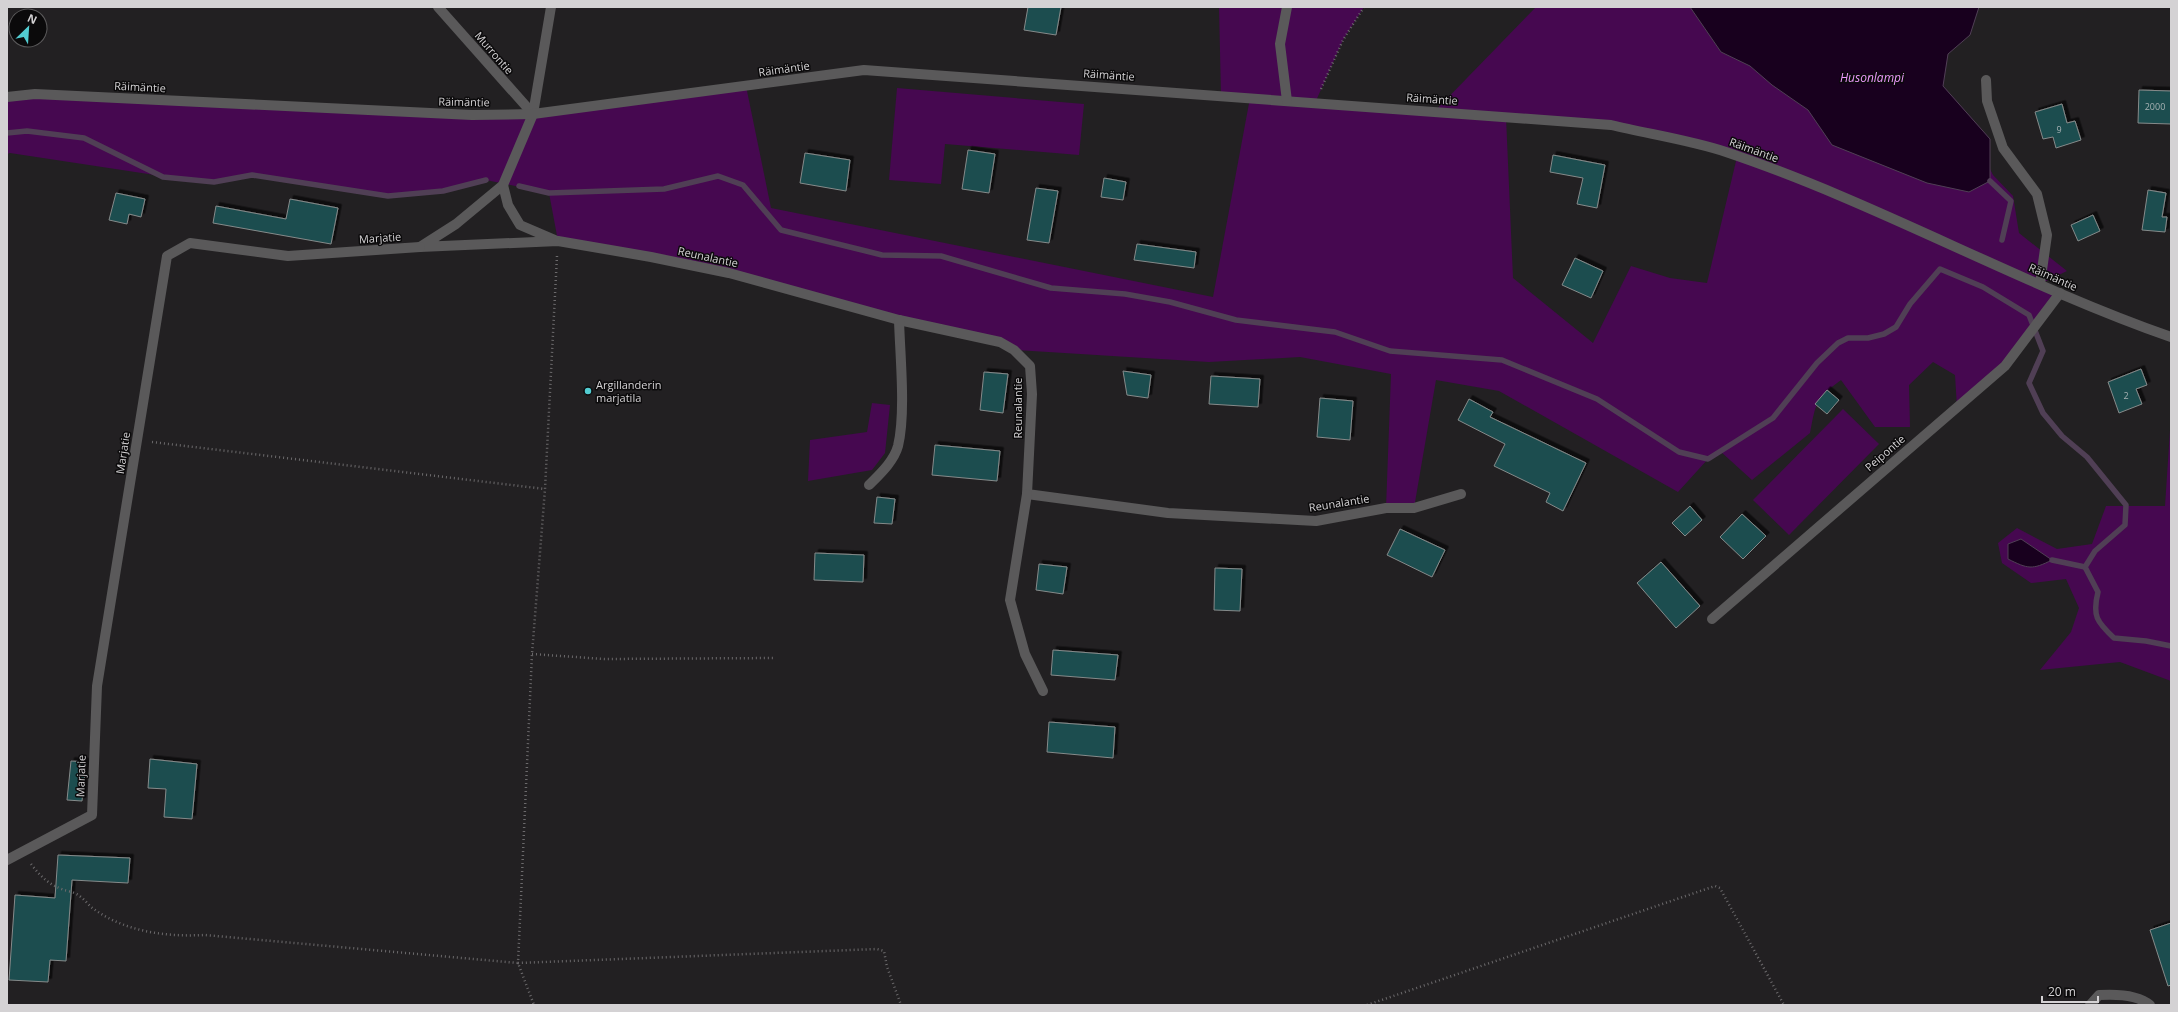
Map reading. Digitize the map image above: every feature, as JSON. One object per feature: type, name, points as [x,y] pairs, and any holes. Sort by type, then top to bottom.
[{"type":"street","name":"Murrontie","points":[[438,7],[534,114]]},
{"type":"street","points":[[420,247],[456,224],[503,185],[534,114],[551,7]]},
{"type":"street","points":[[1287,7],[1280,44],[1287,101]]},
{"type":"street","name":"Räimäntie","points":[[7,97],[35,94],[472,115],[534,114],[864,70],[1611,125],[1725,152],[1848,198],[2108,315],[2171,337]]},
{"type":"street","points":[[1986,80],[1986,101],[2003,148],[2037,194],[2047,235],[2040,284]]},
{"type":"street","points":[[503,185],[508,205],[520,225],[558,241]]},
{"type":"street","name":"Reunalantie","points":[[420,247],[558,241],[651,256],[729,273],[899,320],[1000,342],[1014,350],[1030,366],[1032,394],[1027,494],[1010,600],[1024,654],[1043,691]]},
{"type":"street","name":"Marjatie","points":[[7,860],[92,815],[97,686],[167,256],[190,243],[288,256],[420,247]]},
{"type":"street","name":"Peipontie","points":[[1712,619],[2005,366],[2060,293]]},
{"type":"street","points":[[869,485],[886,468],[898,447],[901,413],[899,320]]},
{"type":"street","name":"Reunalantie","points":[[1027,494],[1168,513],[1316,521],[1386,508],[1414,508],[1461,494]]},
{"type":"street","points":[[2090,1005],[2099,995],[2117,994],[2146,1001],[2150,1005]]},
{"type":"path","points":[[1315,103],[1342,40],[1364,7]]},
{"type":"path","points":[[534,1005],[518,963],[532,654],[545,489],[558,241]]},
{"type":"path","points":[[137,441],[545,489]]},
{"type":"path","points":[[532,654],[604,659],[775,658]]},
{"type":"path","points":[[23,852],[43,880],[54,886],[78,894],[92,907],[112,920],[138,930],[175,936],[205,935],[518,963],[877,949],[884,951],[887,966],[901,1005]]},
{"type":"path","points":[[1367,1005],[1715,886],[1720,888],[1784,1005]]},
{"type":"shaded area","points":[[1219,7],[1364,7],[1343,40],[1315,103],[1434,112],[1536,7],[1690,7],[1721,52],[1750,66],[1764,78],[1948,54],[1943,86],[1990,139],[1990,169],[1993,175],[2013,196],[2019,233],[2067,271],[2040,284],[2060,293],[2005,366],[1957,407],[1955,375],[1933,362],[1909,385],[1910,427],[1875,427],[1841,380],[1826,392],[1818,402],[1810,433],[1752,480],[1720,451],[1708,459],[1678,492],[1499,391],[1436,380],[1414,508],[1386,508],[1391,374],[1300,357],[1209,362],[1014,350],[729,273],[558,241],[549,193],[486,180],[443,191],[388,196],[252,175],[214,182],[168,177],[10,153],[7,154],[7,97],[534,114],[746,86],[771,208],[1213,297],[1250,98],[1221,96]],"holes":[[[1506,117],[1611,125],[1737,157],[1707,283],[1670,278],[1631,266],[1593,343],[1513,278]]]},
{"type":"shaded area","points":[[897,88],[1084,104],[1079,155],[945,144],[941,184],[889,180]]},
{"type":"shaded area","points":[[872,403],[890,405],[885,453],[872,470],[808,481],[810,440],[867,432]]},
{"type":"shaded area","points":[[1843,409],[1879,444],[1789,535],[1753,500]]},
{"type":"shaded area","points":[[2171,415],[2171,681],[2120,662],[2040,670],[2071,632],[2079,608],[2066,579],[2031,583],[2002,563],[1998,543],[2017,528],[2057,549],[2092,544],[2106,506],[2165,506]]},
{"type":"water","name":"Husonlampi","points":[[1690,7],[1979,7],[1970,35],[1948,54],[1943,86],[1990,139],[1990,181],[1969,192],[1927,183],[1832,145],[1808,110],[1772,85],[1750,66],[1721,52]]},
{"type":"water","points":[[2021,539],[2052,560],[2035,567],[2030,567],[2020,565],[2008,559],[2008,544]]},
{"type":"building","points":[[1028,7],[1061,7],[1056,35],[1024,30]]},
{"type":"building","points":[[2139,90],[2171,91],[2171,124],[2138,123]]},
{"type":"building","points":[[2062,104],[2067,123],[2075,121],[2081,140],[2056,148],[2053,137],[2043,139],[2035,112]]},
{"type":"building","points":[[968,150],[995,154],[989,193],[962,189]]},
{"type":"building","points":[[805,153],[850,160],[846,191],[800,183]]},
{"type":"building","points":[[1553,155],[1605,165],[1597,208],[1577,204],[1583,178],[1550,172]]},
{"type":"building","points":[[1104,178],[1126,182],[1123,200],[1101,197]]},
{"type":"building","points":[[1036,188],[1058,191],[1049,243],[1027,240]]},
{"type":"building","points":[[2148,190],[2166,193],[2162,217],[2167,217],[2165,232],[2142,230]]},
{"type":"building","points":[[116,193],[145,199],[141,217],[129,214],[127,224],[109,220]]},
{"type":"building","points":[[290,199],[338,208],[331,244],[213,223],[216,206],[286,219]]},
{"type":"building","points":[[2093,215],[2100,231],[2078,241],[2071,225]]},
{"type":"building","points":[[1137,244],[1196,252],[1194,268],[1134,260]]},
{"type":"building","points":[[1575,258],[1603,271],[1591,298],[1562,285]]},
{"type":"building","points":[[2141,369],[2147,385],[2136,389],[2142,404],[2119,413],[2108,382]]},
{"type":"building","points":[[1123,371],[1151,375],[1148,398],[1127,395]]},
{"type":"building","points":[[984,372],[1008,374],[1003,413],[980,410]]},
{"type":"building","points":[[1211,376],[1260,379],[1258,407],[1209,404]]},
{"type":"building","points":[[1827,390],[1839,400],[1827,414],[1815,404]]},
{"type":"building","points":[[1320,398],[1353,401],[1350,440],[1317,437]]},
{"type":"building","points":[[1469,399],[1493,412],[1490,417],[1586,463],[1563,511],[1546,502],[1550,493],[1494,466],[1505,444],[1458,420]]},
{"type":"building","points":[[935,445],[1000,451],[997,481],[932,475]]},
{"type":"building","points":[[877,497],[895,499],[892,524],[874,523]]},
{"type":"building","points":[[1690,506],[1702,520],[1685,536],[1672,523]]},
{"type":"building","points":[[1742,514],[1766,536],[1743,559],[1720,537]]},
{"type":"building","points":[[1400,529],[1445,550],[1432,577],[1387,555]]},
{"type":"building","points":[[815,553],[864,555],[863,582],[814,580]]},
{"type":"building","points":[[1661,562],[1700,606],[1676,628],[1637,583]]},
{"type":"building","points":[[1039,564],[1067,567],[1063,594],[1036,590]]},
{"type":"building","points":[[1215,568],[1242,569],[1240,611],[1214,610]]},
{"type":"building","points":[[1053,650],[1118,655],[1115,680],[1051,675]]},
{"type":"building","points":[[1049,722],[1115,727],[1113,758],[1047,752]]},
{"type":"building","points":[[150,759],[197,764],[192,819],[164,817],[166,789],[148,788]]},
{"type":"building","points":[[71,761],[86,762],[82,801],[67,800]]},
{"type":"building","points":[[58,855],[130,858],[128,883],[72,880],[66,961],[50,960],[48,982],[9,980],[15,895],[55,898]]},
{"type":"building","points":[[2171,923],[2171,985],[2168,986],[2150,930]]},
{"type":"waterway","points":[[7,133],[27,131],[84,138],[163,177],[214,182],[252,175],[388,196],[443,191],[486,180]]},
{"type":"waterway","points":[[519,186],[549,193],[664,189],[718,176],[743,185],[781,230],[882,255],[941,256],[1051,288],[1125,294],[1170,302],[1236,320],[1335,332],[1390,351],[1502,360],[1597,399],[1679,452],[1708,459],[1773,418],[1817,363],[1838,343],[1848,338],[1868,338],[1884,334],[1896,327],[1910,304],[1940,269],[1983,287],[2029,315],[2043,351],[2029,383],[2043,413],[2062,436],[2087,457],[2126,505],[2125,525],[2095,551],[2085,567],[2098,592],[2096,600],[2097,618],[2103,627],[2114,638],[2146,641],[2171,646]]},
{"type":"waterway","points":[[1990,181],[2011,201],[2002,240]]},
{"type":"waterway","points":[[2052,560],[2085,567]]},
{"type":"place","name":"Argillanderin marjatila","points":[[588,391]]}]
